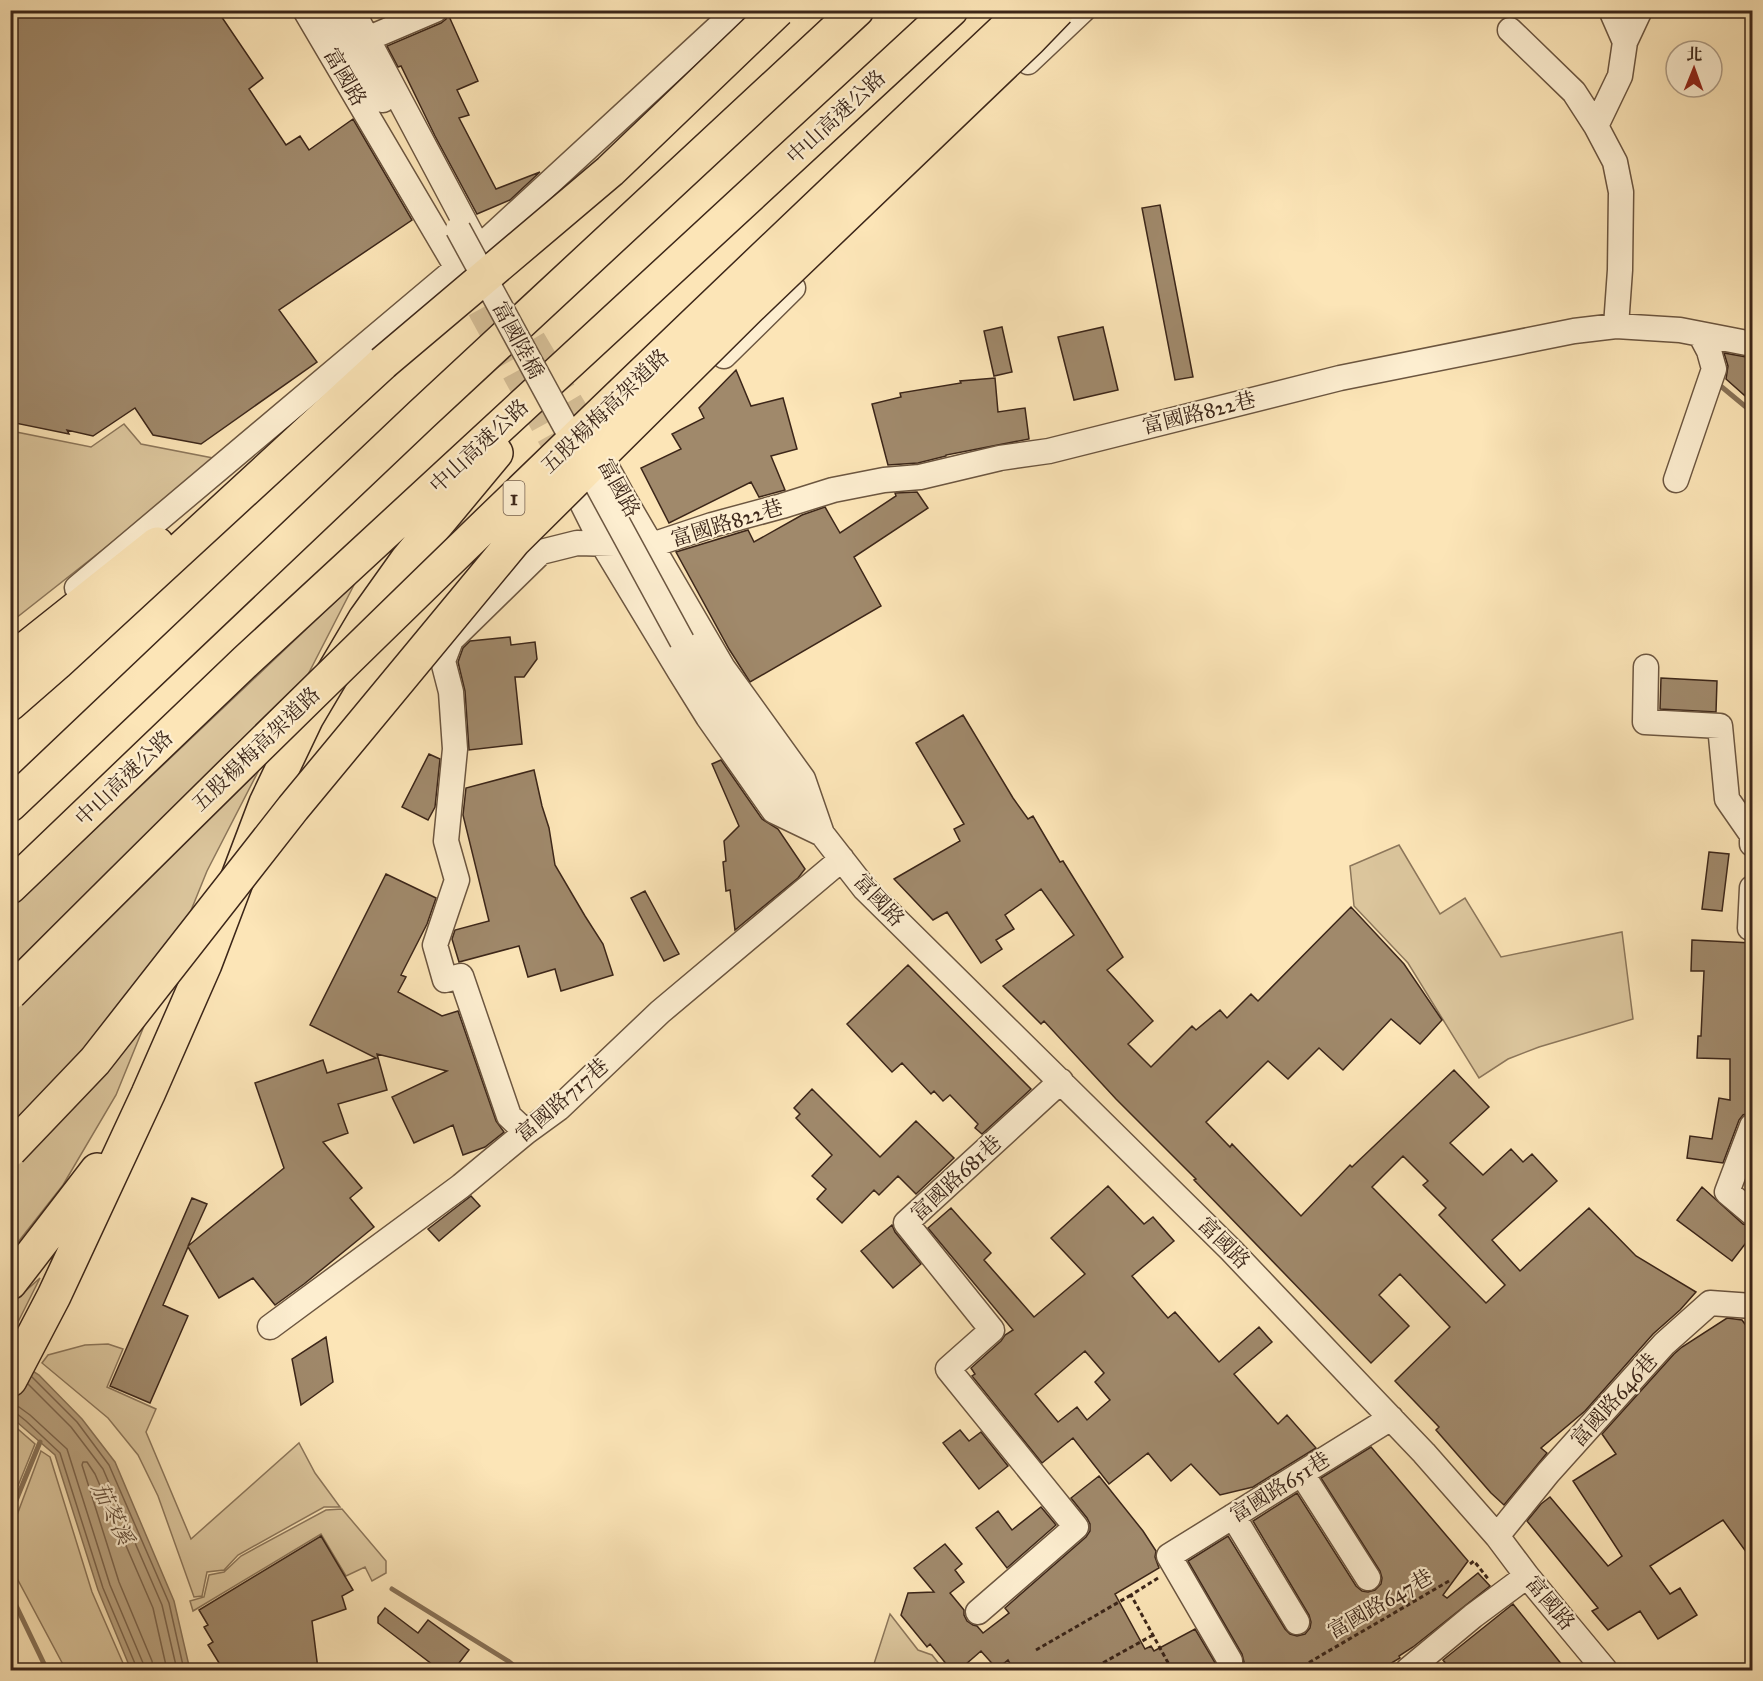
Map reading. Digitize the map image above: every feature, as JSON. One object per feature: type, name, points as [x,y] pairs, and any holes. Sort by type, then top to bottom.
[{"type":"highway","points":[[10,661],[383,363],[610,171],[778,10]]},
{"type":"highway","points":[[10,805],[421,415],[857,10]]},
{"type":"highway","name":"中山高速公路","points":[[10,887],[246,661],[951,10]]},
{"type":"highway","name":"五股楊梅高架道路","points":[[10,993],[170,833],[722,297],[1025,10]]},
{"type":"highway","points":[[10,1150],[95,1061],[293,808],[513,541],[748,309],[1058,10]]},
{"type":"highway","points":[[10,1380],[54,1296],[148,1094],[205,963],[266,803],[313,708],[365,620],[407,561],[578,355]]},
{"type":"highway","points":[[10,704],[383,363]]},
{"type":"highway","points":[[10,779],[421,415]]},
{"type":"highway","points":[[10,1283],[95,1173],[148,1094]]},
{"type":"street","name":"富國路","points":[[305,10],[457,268]]},
{"type":"street","name":"富國路","points":[[328,10],[413,148]]},
{"type":"street","name":"富國路","points":[[337,10],[458,229]]},
{"type":"street","name":"富國路","points":[[352,10],[479,249]]},
{"type":"street","points":[[367,39],[435,10]]},
{"type":"street","points":[[26,631],[479,249],[736,10]]},
{"type":"street","points":[[577,492],[608,469],[927,158],[1083,10]]},
{"type":"street","points":[[1611,10],[1625,42]]},
{"type":"street","points":[[1596,126],[1620,76],[1625,42],[1640,10]]},
{"type":"street","points":[[1510,30],[1574,92],[1615,162],[1621,192],[1620,270],[1616,326]]},
{"type":"street","name":"富國陸橋","points":[[458,229],[682,640]]},
{"type":"street","name":"富國路822巷","points":[[652,545],[833,490],[884,480],[920,477],[1000,458],[1049,451],[1340,378],[1539,337],[1616,326],[1680,330],[1752,344]]},
{"type":"street","points":[[1676,480],[1714,369],[1709,351],[1700,334]]},
{"type":"street","name":"富國路","points":[[581,420],[723,668],[803,779],[822,834]]},
{"type":"street","name":"富國路","points":[[554,446],[602,543],[708,717],[774,811],[822,834]]},
{"type":"street","points":[[526,1132],[509,1116],[461,976],[445,980],[435,945],[457,880],[446,841],[455,749],[451,692],[443,661],[451,640],[541,552],[577,543],[652,545]]},
{"type":"street","name":"富國路","points":[[682,640],[721,700],[766,762],[865,889],[1231,1250],[1391,1418],[1497,1536],[1605,1671]]},
{"type":"street","points":[[1646,667],[1646,722],[1720,726],[1727,799],[1752,835],[1752,844]]},
{"type":"street","name":"富國路717巷","points":[[270,1327],[461,1186],[559,1107],[660,1012],[842,859]]},
{"type":"street","points":[[1752,888],[1750,928],[1752,928]]},
{"type":"street","name":"富國路681巷","points":[[978,1612],[1076,1527],[948,1369],[992,1330],[906,1223],[1061,1081]]},
{"type":"street","points":[[1752,1126],[1727,1192],[1752,1214]]},
{"type":"street","name":"富國路646巷","points":[[1497,1536],[1548,1473],[1664,1344],[1710,1303],[1752,1306]]},
{"type":"street","name":"富國路651巷","points":[[1166,1566],[1233,1516],[1391,1418]]},
{"type":"street","points":[[1302,1473],[1368,1578]]},
{"type":"street","points":[[1233,1516],[1297,1622]]},
{"type":"street","points":[[1166,1566],[1230,1661]]},
{"type":"street","points":[[1408,1671],[1455,1631],[1527,1576]]},
{"type":"path","points":[[1035,1650],[1131,1595],[1166,1566]]},
{"type":"path","name":"富國路647巷","points":[[1296,1671],[1449,1581]]},
{"type":"path","points":[[1131,1595],[1173,1671]]},
{"type":"path","points":[[1090,1671],[1153,1635]]},
{"type":"shaded area","points":[[124,424],[141,444],[218,459],[11,622],[11,431],[91,447]]},
{"type":"shaded area","points":[[355,583],[207,871],[116,1095],[63,1185],[11,1251],[11,909]]},
{"type":"shaded area","points":[[1399,845],[1440,914],[1465,898],[1501,957],[1622,932],[1633,1019],[1539,1047],[1508,1059],[1479,1078],[1408,963],[1354,906],[1350,866]]},
{"type":"shaded area","points":[[40,1278],[11,1336],[11,1304]]},
{"type":"shaded area","points":[[108,1344],[123,1349],[107,1387],[156,1409],[146,1432],[191,1539],[299,1443],[315,1473],[340,1507],[324,1507],[238,1555],[224,1570],[207,1572],[202,1596],[194,1597],[158,1496],[138,1455],[108,1418],[42,1363],[48,1355],[85,1345]]},
{"type":"shaded area","points":[[10,1424],[35,1444],[11,1503]]},
{"type":"shaded area","points":[[41,1451],[50,1457],[92,1592],[126,1670],[66,1670],[11,1567],[11,1531]]},
{"type":"shaded area","points":[[342,1509],[386,1561],[386,1573],[372,1581],[365,1567],[346,1576],[321,1534],[193,1611],[190,1601],[204,1597],[209,1575],[224,1572],[241,1556],[326,1510]]},
{"type":"shaded area","points":[[890,1614],[918,1650],[932,1655],[944,1670],[872,1670]]},
{"type":"water","name":"茄苳溪","points":[[10,1356],[39,1375],[82,1419],[115,1462],[174,1601],[190,1670],[131,1670],[98,1590],[55,1455],[11,1417]]},
{"type":"building","points":[[10,10],[217,10],[263,78],[249,89],[286,145],[300,136],[309,150],[353,119],[412,220],[279,310],[317,362],[201,444],[153,435],[135,408],[93,436],[67,430],[69,434],[10,422]]},
{"type":"building","points":[[448,14],[478,81],[457,90],[469,115],[459,118],[496,189],[540,172],[510,200],[477,214],[401,66],[398,67],[387,46],[441,23]]},
{"type":"building","points":[[1160,205],[1193,377],[1175,380],[1142,208]]},
{"type":"building","points":[[1002,327],[1012,372],[994,376],[984,331]]},
{"type":"building","points":[[1103,327],[1118,390],[1074,400],[1058,337]]},
{"type":"building","points":[[1724,353],[1752,358],[1752,402],[1726,379],[1728,366]]},
{"type":"building","points":[[736,370],[751,406],[783,398],[797,449],[771,456],[785,490],[759,497],[751,482],[669,523],[641,468],[681,449],[672,434],[704,418],[699,408]]},
{"type":"building","points":[[995,378],[998,412],[1025,408],[1029,439],[946,455],[918,463],[888,465],[872,404],[901,397],[900,393],[961,383],[960,381]]},
{"type":"building","points":[[917,492],[928,508],[854,557],[881,606],[750,682],[729,649],[676,552],[748,530],[754,542],[802,515],[825,507],[840,533],[896,496],[895,493]]},
{"type":"building","points":[[510,637],[511,645],[535,642],[537,659],[524,677],[515,677],[522,744],[469,750],[465,691],[458,662],[463,648],[470,641]]},
{"type":"building","points":[[1661,678],[1717,681],[1716,712],[1660,709]]},
{"type":"building","points":[[963,715],[1013,798],[1028,819],[1033,816],[1060,862],[1063,861],[1123,957],[1107,970],[1153,1021],[1128,1044],[1151,1067],[1192,1026],[1196,1030],[1220,1010],[1227,1018],[1251,994],[1258,1001],[1351,907],[1404,964],[1442,1020],[1420,1044],[1391,1019],[1343,1070],[1319,1048],[1288,1079],[1268,1061],[1206,1122],[1230,1147],[1232,1144],[1301,1216],[1350,1165],[1352,1167],[1454,1070],[1489,1107],[1450,1143],[1483,1175],[1511,1149],[1523,1162],[1532,1154],[1557,1181],[1492,1240],[1520,1271],[1589,1208],[1636,1256],[1696,1292],[1653,1334],[1585,1411],[1541,1448],[1547,1453],[1504,1505],[1436,1430],[1439,1427],[1395,1381],[1450,1327],[1400,1274],[1379,1295],[1409,1326],[1371,1363],[1194,1180],[1196,1179],[1116,1099],[1044,1021],[1041,1024],[1003,986],[1074,935],[1041,889],[1005,915],[1014,929],[996,940],[1002,949],[981,963],[947,912],[933,920],[894,879],[960,841],[954,829],[964,824],[916,743]],"holes":[[[1403,1156],[1428,1181],[1423,1185],[1446,1208],[1439,1215],[1505,1285],[1486,1303],[1372,1187]]]},
{"type":"building","points":[[429,754],[440,759],[435,807],[428,820],[402,807]]},
{"type":"building","points":[[721,760],[762,819],[778,829],[805,869],[798,878],[735,930],[730,890],[726,891],[723,862],[726,861],[724,841],[739,826],[712,764]]},
{"type":"building","points":[[534,770],[549,828],[555,865],[603,944],[613,975],[561,991],[555,969],[528,977],[519,946],[459,962],[452,939],[455,930],[489,921],[463,815],[466,788]]},
{"type":"building","points":[[1709,852],[1729,854],[1722,911],[1702,909]]},
{"type":"building","points":[[386,874],[436,898],[427,924],[401,975],[406,977],[398,992],[442,1016],[458,1011],[496,1121],[504,1132],[485,1147],[463,1155],[453,1125],[414,1143],[392,1097],[447,1071],[377,1054],[387,1090],[338,1104],[348,1133],[323,1142],[362,1188],[350,1198],[374,1227],[275,1305],[253,1278],[219,1298],[188,1247],[163,1305],[188,1316],[150,1403],[110,1386],[192,1198],[207,1204],[188,1246],[284,1168],[255,1083],[323,1060],[327,1073],[376,1058],[310,1025]]},
{"type":"building","points":[[645,891],[679,954],[664,961],[631,898]]},
{"type":"building","points":[[1692,940],[1752,943],[1752,1112],[1743,1115],[1739,1120],[1723,1163],[1687,1158],[1690,1136],[1712,1139],[1719,1098],[1730,1100],[1730,1059],[1697,1058],[1698,1036],[1701,1036],[1704,971],[1691,971]]},
{"type":"building","points":[[908,965],[1031,1089],[982,1134],[975,1128],[978,1124],[950,1095],[943,1101],[934,1091],[931,1094],[902,1063],[892,1072],[847,1024]]},
{"type":"building","points":[[812,1089],[880,1157],[916,1121],[954,1158],[916,1194],[898,1176],[879,1195],[874,1190],[842,1223],[817,1199],[826,1189],[812,1176],[832,1155],[796,1118],[800,1114],[794,1108]]},
{"type":"building","points":[[1108,1186],[1144,1224],[1153,1217],[1174,1241],[1132,1276],[1168,1318],[1175,1312],[1219,1362],[1259,1327],[1272,1342],[1234,1374],[1278,1424],[1287,1415],[1316,1448],[1253,1487],[1220,1495],[1191,1464],[1171,1481],[1148,1453],[1109,1484],[1073,1438],[1042,1463],[972,1376],[975,1374],[971,1368],[1013,1330],[928,1228],[951,1208],[991,1253],[984,1260],[1034,1317],[1085,1274],[1051,1238]],"holes":[[[1085,1351],[1104,1373],[1095,1382],[1110,1400],[1087,1420],[1077,1407],[1058,1422],[1035,1394]]]},
{"type":"building","points":[[1702,1187],[1743,1224],[1752,1227],[1752,1235],[1732,1261],[1677,1220]]},
{"type":"building","points":[[471,1196],[480,1206],[439,1241],[428,1229]]},
{"type":"building","points":[[892,1225],[921,1264],[893,1288],[861,1251]]},
{"type":"building","points":[[1727,1318],[1742,1320],[1747,1327],[1752,1324],[1752,1560],[1723,1520],[1650,1566],[1670,1594],[1680,1588],[1697,1615],[1658,1639],[1640,1611],[1608,1630],[1592,1611],[1598,1608],[1527,1521],[1550,1497],[1608,1566],[1622,1556],[1573,1481],[1616,1454],[1602,1434],[1674,1354]]},
{"type":"building","points":[[326,1337],[333,1382],[301,1405],[292,1359]]},
{"type":"building","points":[[960,1430],[969,1441],[981,1432],[1008,1466],[979,1489],[943,1443]]},
{"type":"building","points":[[1371,1447],[1468,1561],[1443,1595],[1447,1598],[1478,1573],[1490,1586],[1399,1656],[1400,1658],[1378,1671],[1240,1671],[1244,1662],[1242,1654],[1188,1561],[1228,1536],[1285,1629],[1297,1636],[1305,1634],[1310,1628],[1309,1615],[1253,1521],[1297,1493],[1356,1586],[1362,1591],[1375,1590],[1381,1584],[1380,1571],[1321,1478]]},
{"type":"building","points":[[1099,1476],[1156,1551],[1155,1557],[1159,1568],[1115,1594],[1145,1649],[1151,1646],[1154,1651],[1195,1629],[1220,1671],[1014,1671],[1008,1660],[997,1669],[981,1651],[958,1671],[952,1671],[930,1644],[927,1647],[901,1615],[908,1593],[934,1592],[914,1568],[945,1544],[962,1564],[955,1570],[964,1582],[950,1593],[964,1610],[967,1621],[977,1626],[983,1633],[1009,1613],[1005,1608],[1086,1537],[1090,1531],[1090,1524],[1071,1498]]},
{"type":"building","points":[[1041,1507],[1056,1525],[1007,1568],[976,1528],[998,1511],[1012,1530]]},
{"type":"building","points":[[321,1536],[353,1590],[342,1596],[346,1609],[312,1621],[318,1669],[224,1671],[208,1645],[213,1642],[204,1627],[208,1625],[199,1610]]},
{"type":"building","points":[[1513,1604],[1567,1671],[1452,1671],[1443,1660]]},
{"type":"building","points":[[385,1608],[418,1633],[428,1620],[469,1650],[453,1671],[441,1671],[378,1623],[378,1617]]},
{"type":"waterway","points":[[1717,383],[1752,412]]},
{"type":"waterway","points":[[10,1515],[40,1442]]},
{"type":"waterway","points":[[392,1589],[519,1670]]},
{"type":"waterway","points":[[10,1593],[47,1670]]},
{"type":"tunnel","points":[[462,278],[554,446]]},
{"type":"tunnel","points":[[515,308],[581,419]]}]
